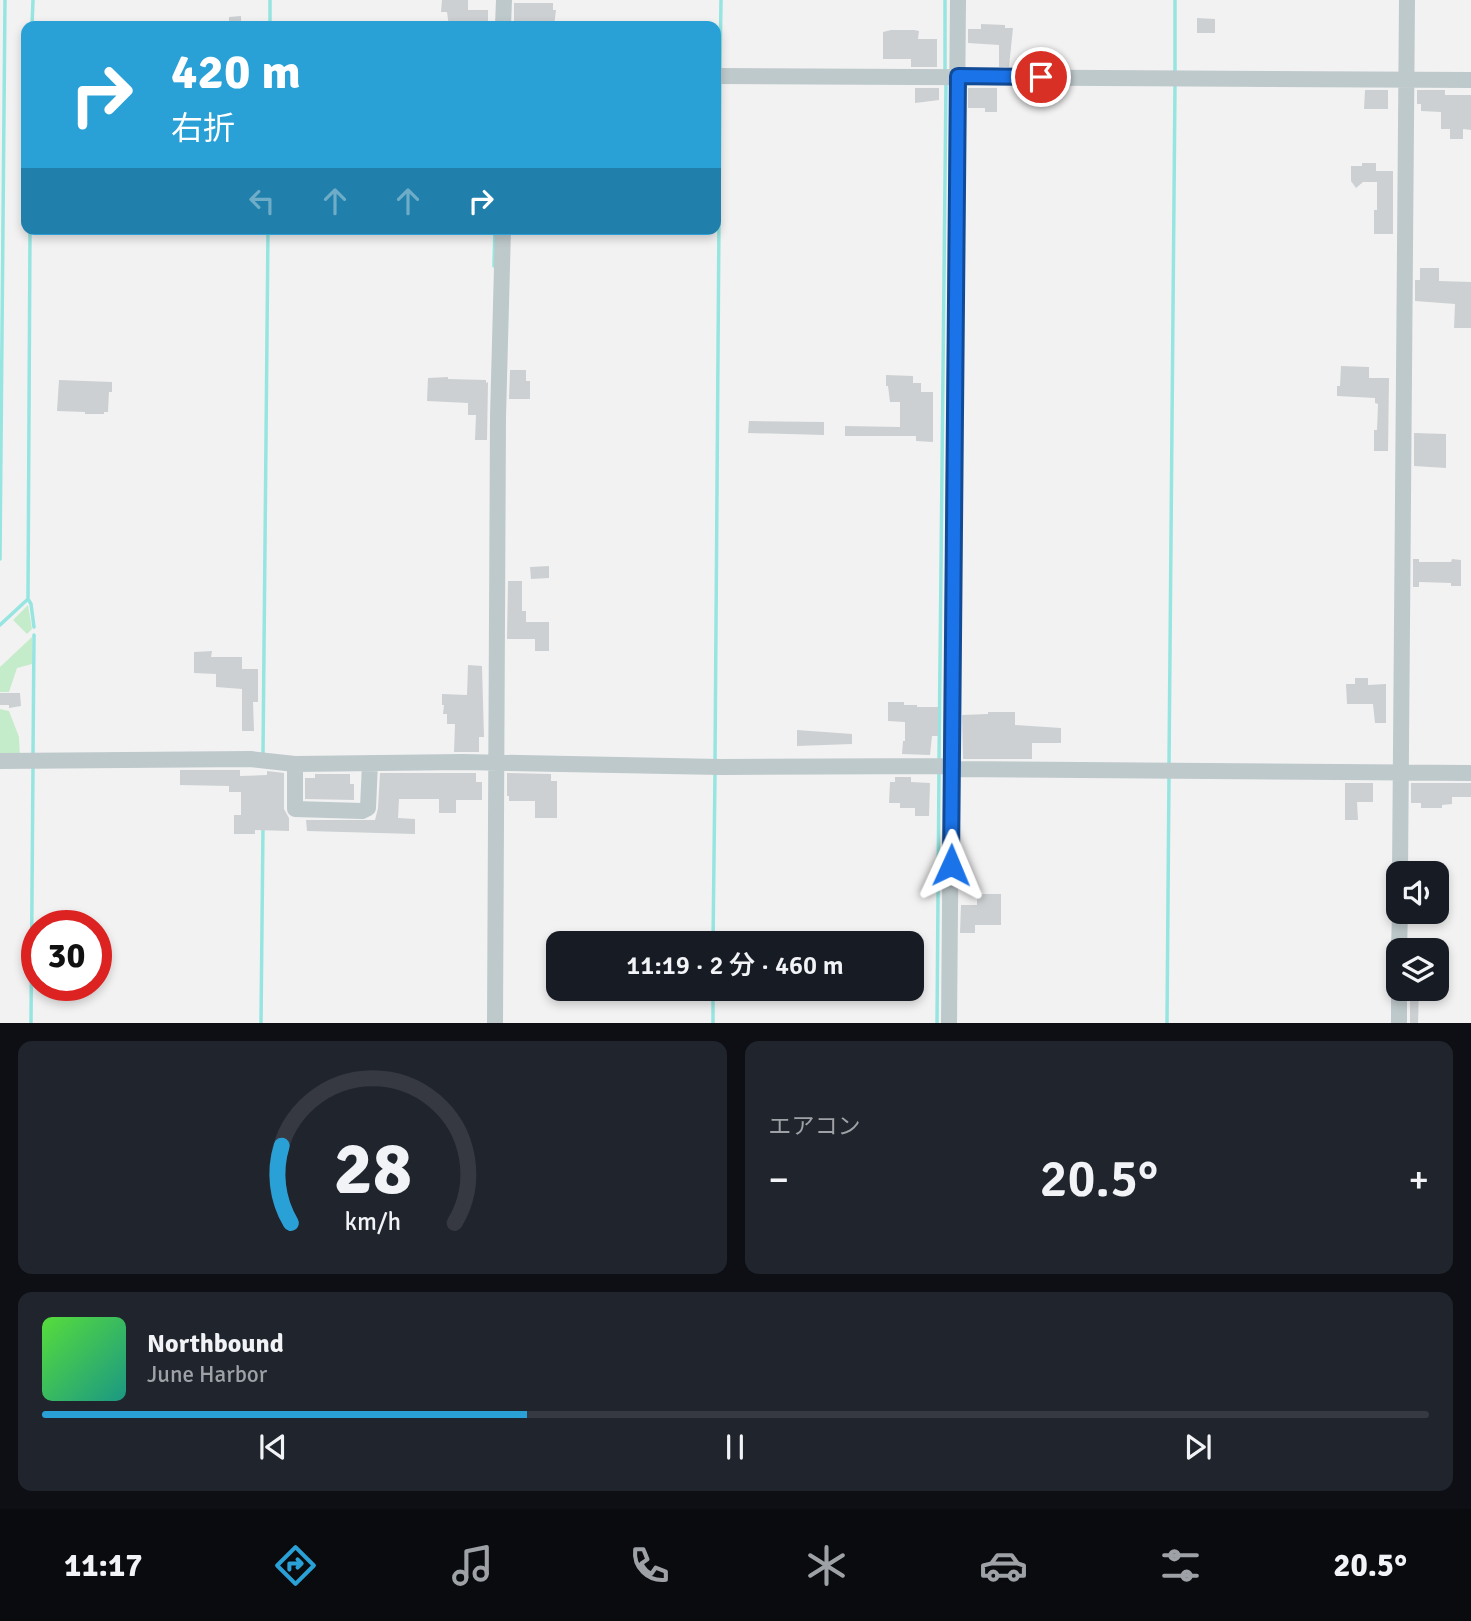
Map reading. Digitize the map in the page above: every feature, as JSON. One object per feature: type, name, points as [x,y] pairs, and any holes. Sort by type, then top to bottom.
[{"type":"street","points":[[503,21],[504,0]]},
{"type":"street","points":[[949,1023],[945,767],[958,0]]},
{"type":"street","points":[[1400,861],[1407,0]]},
{"type":"street","points":[[721,76],[1471,80]]},
{"type":"street","points":[[495,1023],[503,235]]},
{"type":"street","points":[[0,761],[250,759],[295,764],[496,763],[1471,773]]},
{"type":"street","points":[[295,764],[295,809],[362,811],[368,808],[370,763]]},
{"type":"street","points":[[1399,1001],[1399,1023]]},
{"type":"green space","points":[[28,605],[32,629],[27,634],[13,620]]},
{"type":"green space","points":[[32,637],[32,664],[17,668],[9,692],[0,692],[0,667]]},
{"type":"green space","points":[[0,709],[9,711],[19,737],[20,758],[0,758]]},
{"type":"building","points":[[442,0],[468,0],[468,10],[488,10],[488,21],[448,21],[447,12],[441,12]]},
{"type":"building","points":[[514,3],[553,3],[553,10],[556,10],[555,21],[514,21]]},
{"type":"building","points":[[241,16],[241,21],[229,21],[229,17]]},
{"type":"building","points":[[1197,18],[1215,19],[1215,33],[1197,33]]},
{"type":"building","points":[[981,24],[1013,28],[1009,67],[999,67],[999,45],[968,43],[968,29],[981,29]]},
{"type":"building","points":[[914,30],[919,31],[918,39],[937,39],[937,67],[911,67],[911,59],[883,59],[883,32]]},
{"type":"building","points":[[915,88],[939,88],[939,100],[915,103]]},
{"type":"building","points":[[968,88],[997,88],[997,112],[985,112],[985,108],[968,108]]},
{"type":"building","points":[[1365,90],[1388,90],[1388,109],[1364,109]]},
{"type":"building","points":[[1417,90],[1445,90],[1445,95],[1471,95],[1471,130],[1463,129],[1463,139],[1450,139],[1450,129],[1441,129],[1441,112],[1421,111],[1421,104],[1417,104]]},
{"type":"building","points":[[1362,163],[1376,163],[1376,171],[1393,171],[1393,234],[1374,234],[1377,182],[1363,182],[1356,188],[1351,181],[1351,166],[1362,166]]},
{"type":"building","points":[[1420,268],[1439,268],[1439,281],[1471,282],[1471,328],[1454,328],[1455,304],[1415,301],[1415,280],[1420,280]]},
{"type":"building","points":[[1341,366],[1369,367],[1369,378],[1389,378],[1388,451],[1374,451],[1378,404],[1375,403],[1375,398],[1337,396]]},
{"type":"building","points":[[510,370],[526,370],[526,381],[530,381],[530,399],[509,399]]},
{"type":"building","points":[[886,375],[913,376],[913,383],[921,383],[921,392],[933,392],[933,442],[916,441],[916,436],[845,436],[845,426],[900,427],[900,402],[890,402]]},
{"type":"building","points":[[448,377],[488,382],[487,440],[475,440],[476,415],[468,415],[468,403],[427,401],[428,378]]},
{"type":"building","points":[[59,380],[112,382],[108,412],[85,414],[57,411]]},
{"type":"building","points":[[749,421],[824,422],[824,435],[748,433]]},
{"type":"building","points":[[1414,433],[1446,434],[1446,468],[1414,466]]},
{"type":"building","points":[[1413,559],[1419,559],[1419,562],[1461,560],[1461,586],[1419,582],[1419,587],[1413,587]]},
{"type":"building","points":[[549,566],[549,578],[531,579],[530,567]]},
{"type":"building","points":[[508,581],[522,581],[522,611],[526,611],[526,622],[549,622],[549,651],[535,651],[535,639],[507,639]]},
{"type":"building","points":[[212,651],[211,657],[242,657],[242,669],[258,669],[258,702],[253,702],[254,731],[242,731],[242,689],[216,687],[216,674],[194,673],[194,652]]},
{"type":"building","points":[[468,665],[482,666],[484,737],[479,737],[479,752],[454,752],[455,724],[447,724],[447,714],[443,714],[442,694],[467,695]]},
{"type":"building","points":[[1355,678],[1368,678],[1368,685],[1386,684],[1386,723],[1375,723],[1373,704],[1347,704],[1346,684],[1355,684]]},
{"type":"building","points":[[0,693],[20,693],[21,706],[9,708],[9,705],[0,705]]},
{"type":"building","points":[[888,702],[938,707],[938,736],[932,736],[930,755],[902,754],[905,722],[888,721]]},
{"type":"building","points":[[1015,712],[1015,725],[1061,728],[1061,743],[1032,743],[1032,759],[963,759],[962,715]]},
{"type":"building","points":[[797,730],[852,734],[852,744],[797,746]]},
{"type":"building","points":[[180,770],[240,770],[240,776],[267,775],[267,771],[284,773],[284,809],[289,818],[289,831],[255,830],[255,834],[234,834],[234,815],[241,815],[241,792],[229,792],[229,786],[180,785]]},
{"type":"building","points":[[380,773],[476,773],[476,782],[482,782],[482,800],[456,800],[456,813],[439,813],[439,799],[399,799],[398,818],[415,819],[415,834],[307,831],[306,820],[375,820]]},
{"type":"building","points":[[507,773],[551,774],[551,781],[557,781],[557,818],[535,818],[535,801],[509,801]]},
{"type":"building","points":[[315,774],[350,774],[350,784],[354,784],[354,800],[305,799],[305,778],[315,778]]},
{"type":"building","points":[[895,777],[911,777],[911,782],[930,783],[929,816],[915,816],[915,808],[900,808],[900,803],[889,803],[890,782],[895,782]]},
{"type":"building","points":[[1345,783],[1373,783],[1373,802],[1357,802],[1358,820],[1345,820]]},
{"type":"building","points":[[1411,783],[1471,783],[1471,797],[1452,797],[1452,804],[1442,805],[1442,808],[1421,808],[1421,803],[1411,803]]},
{"type":"building","points":[[977,894],[1001,894],[1001,925],[975,925],[975,933],[960,933],[961,905],[977,905]]},
{"type":"building","points":[[1410,1001],[1419,1001],[1418,1023],[1410,1023]]},
{"type":"waterway","points":[[0,559],[5,0]]},
{"type":"waterway","points":[[32,21],[33,0]]},
{"type":"waterway","points":[[270,0],[270,21]]},
{"type":"waterway","points":[[721,0],[721,21]]},
{"type":"waterway","points":[[945,0],[945,71]]},
{"type":"waterway","points":[[1175,0],[1175,75]]},
{"type":"waterway","points":[[939,761],[946,83]]},
{"type":"waterway","points":[[1169,766],[1175,84]]},
{"type":"waterway","points":[[0,625],[28,599],[30,235]]},
{"type":"waterway","points":[[263,755],[268,235]]},
{"type":"waterway","points":[[494,266],[495,235]]},
{"type":"waterway","points":[[715,762],[719,235]]},
{"type":"waterway","points":[[28,599],[34,627]]},
{"type":"waterway","points":[[33,755],[34,635]]},
{"type":"waterway","points":[[31,1023],[33,767]]},
{"type":"waterway","points":[[937,1023],[939,772]]},
{"type":"waterway","points":[[713,931],[715,773]]},
{"type":"waterway","points":[[1167,1023],[1169,775]]},
{"type":"waterway","points":[[261,1023],[263,826]]},
{"type":"waterway","points":[[713,1001],[713,1023]]},
{"type":"route","points":[[951,865],[958,76],[1041,77]]}]
